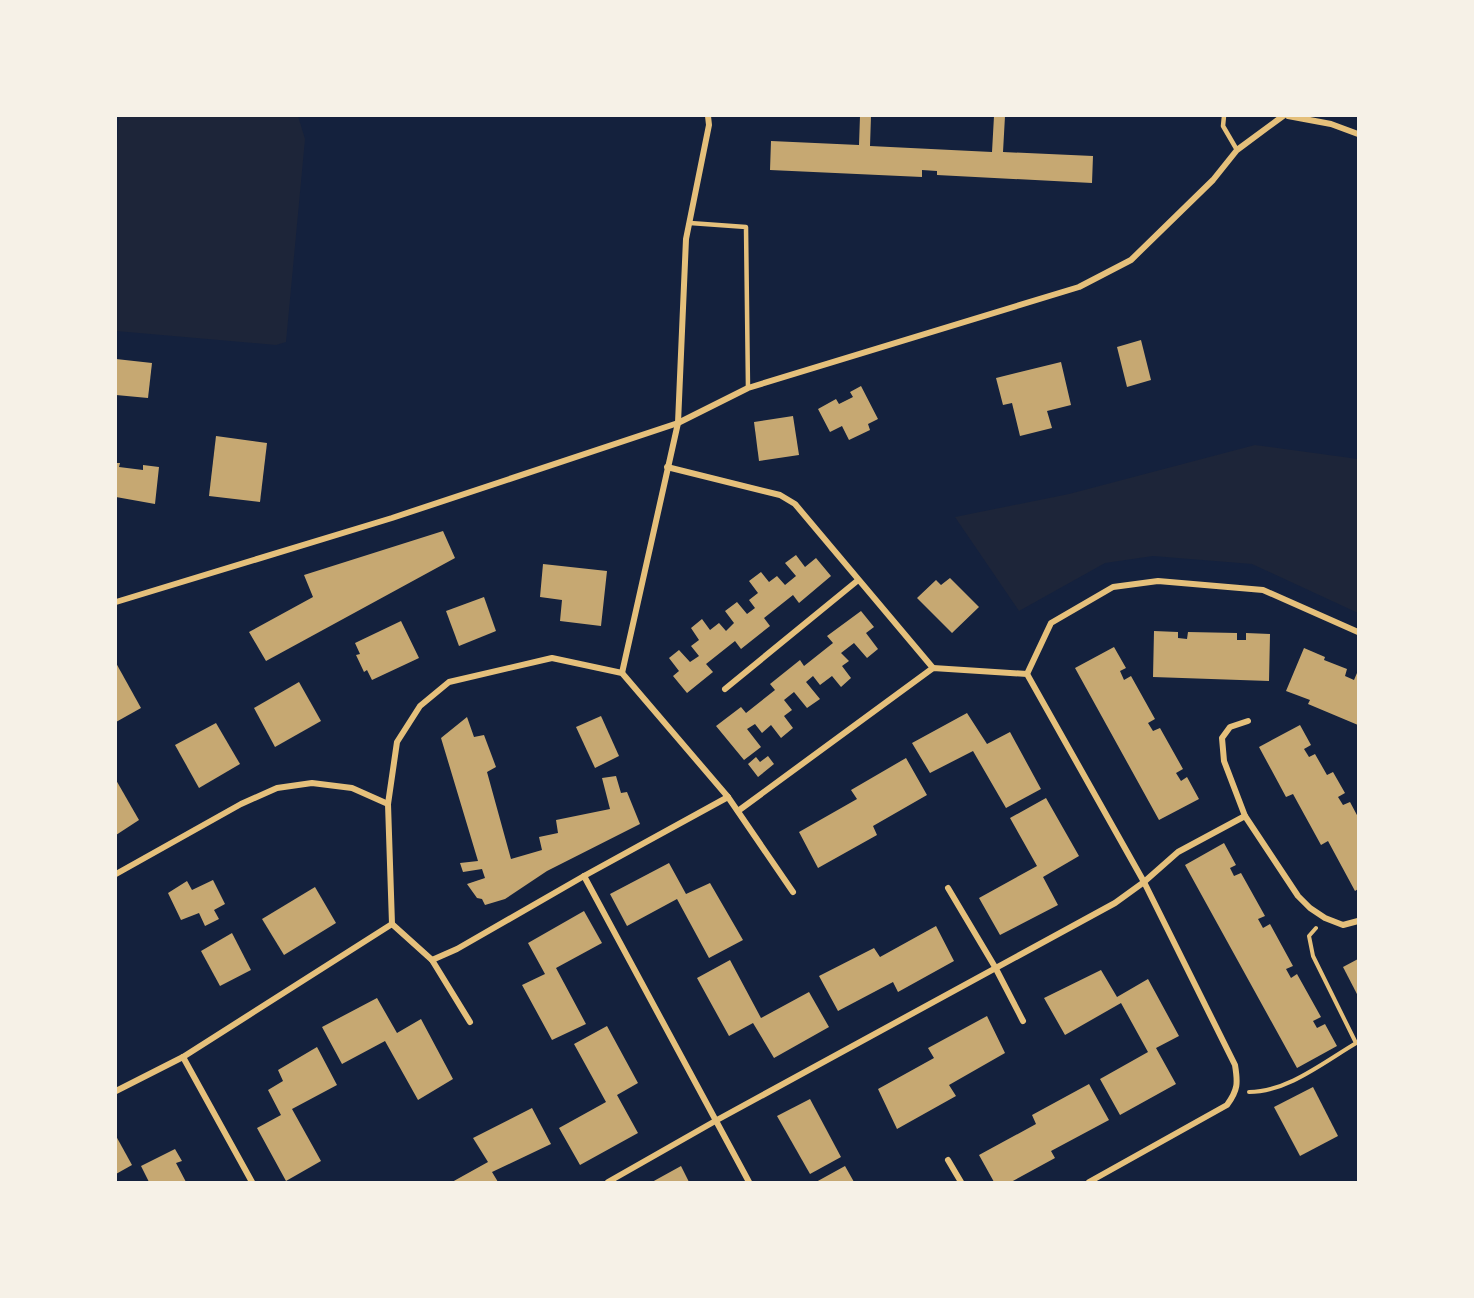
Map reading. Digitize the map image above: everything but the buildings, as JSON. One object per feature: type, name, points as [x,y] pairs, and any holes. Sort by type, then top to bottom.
[{"type":"street","points":[[622,673],[678,423],[686,239],[709,125],[708,116]]},
{"type":"street","points":[[116,602],[392,518],[678,423],[748,388],[1079,286],[1131,260],[1213,180],[1237,150],[1283,116]]},
{"type":"street","points":[[1288,116],[1331,124],[1359,134]]},
{"type":"street","points":[[667,467],[780,495],[795,504],[857,581],[933,668]]},
{"type":"street","points":[[725,689],[857,581]]},
{"type":"street","points":[[1027,674],[1051,623],[1113,587],[1158,581],[1263,590],[1359,632]]},
{"type":"street","points":[[470,1022],[432,960],[392,924],[388,804],[397,742],[420,706],[449,682],[552,658],[622,673],[728,797],[793,892]]},
{"type":"street","points":[[738,811],[933,668],[1027,674]]},
{"type":"street","points":[[1027,674],[1144,882],[1235,1065],[1236,1092],[1227,1105],[1089,1182]]},
{"type":"street","points":[[1248,722],[1230,727],[1222,738],[1224,761],[1245,816],[1298,896],[1310,908],[1324,918],[1343,925],[1359,921]]},
{"type":"street","points":[[116,874],[241,804],[277,788],[312,783],[352,789],[388,804]]},
{"type":"street","points":[[432,960],[457,949],[728,797]]},
{"type":"street","points":[[608,1182],[1115,903],[1144,882],[1178,852],[1245,816]]},
{"type":"street","points":[[585,876],[749,1182]]},
{"type":"street","points":[[948,888],[995,967],[1023,1021]]},
{"type":"street","points":[[116,1091],[183,1057],[392,924]]},
{"type":"street","points":[[183,1057],[252,1182]]},
{"type":"street","points":[[948,1160],[961,1182]]},
{"type":"lane","points":[[1224,116],[1223,126],[1237,150]]},
{"type":"lane","points":[[690,223],[746,227],[748,388]]},
{"type":"path","points":[[1236,1092],[1263,1092],[1292,1081],[1358,1042],[1313,956],[1309,936],[1324,918]]},
{"type":"shaded area","points":[[119,116],[298,116],[305,139],[286,342],[276,345],[116,331],[116,162]]},
{"type":"shaded area","points":[[1255,445],[1358,459],[1358,613],[1252,564],[1153,556],[1105,563],[1019,611],[955,517],[1069,494]]}]
